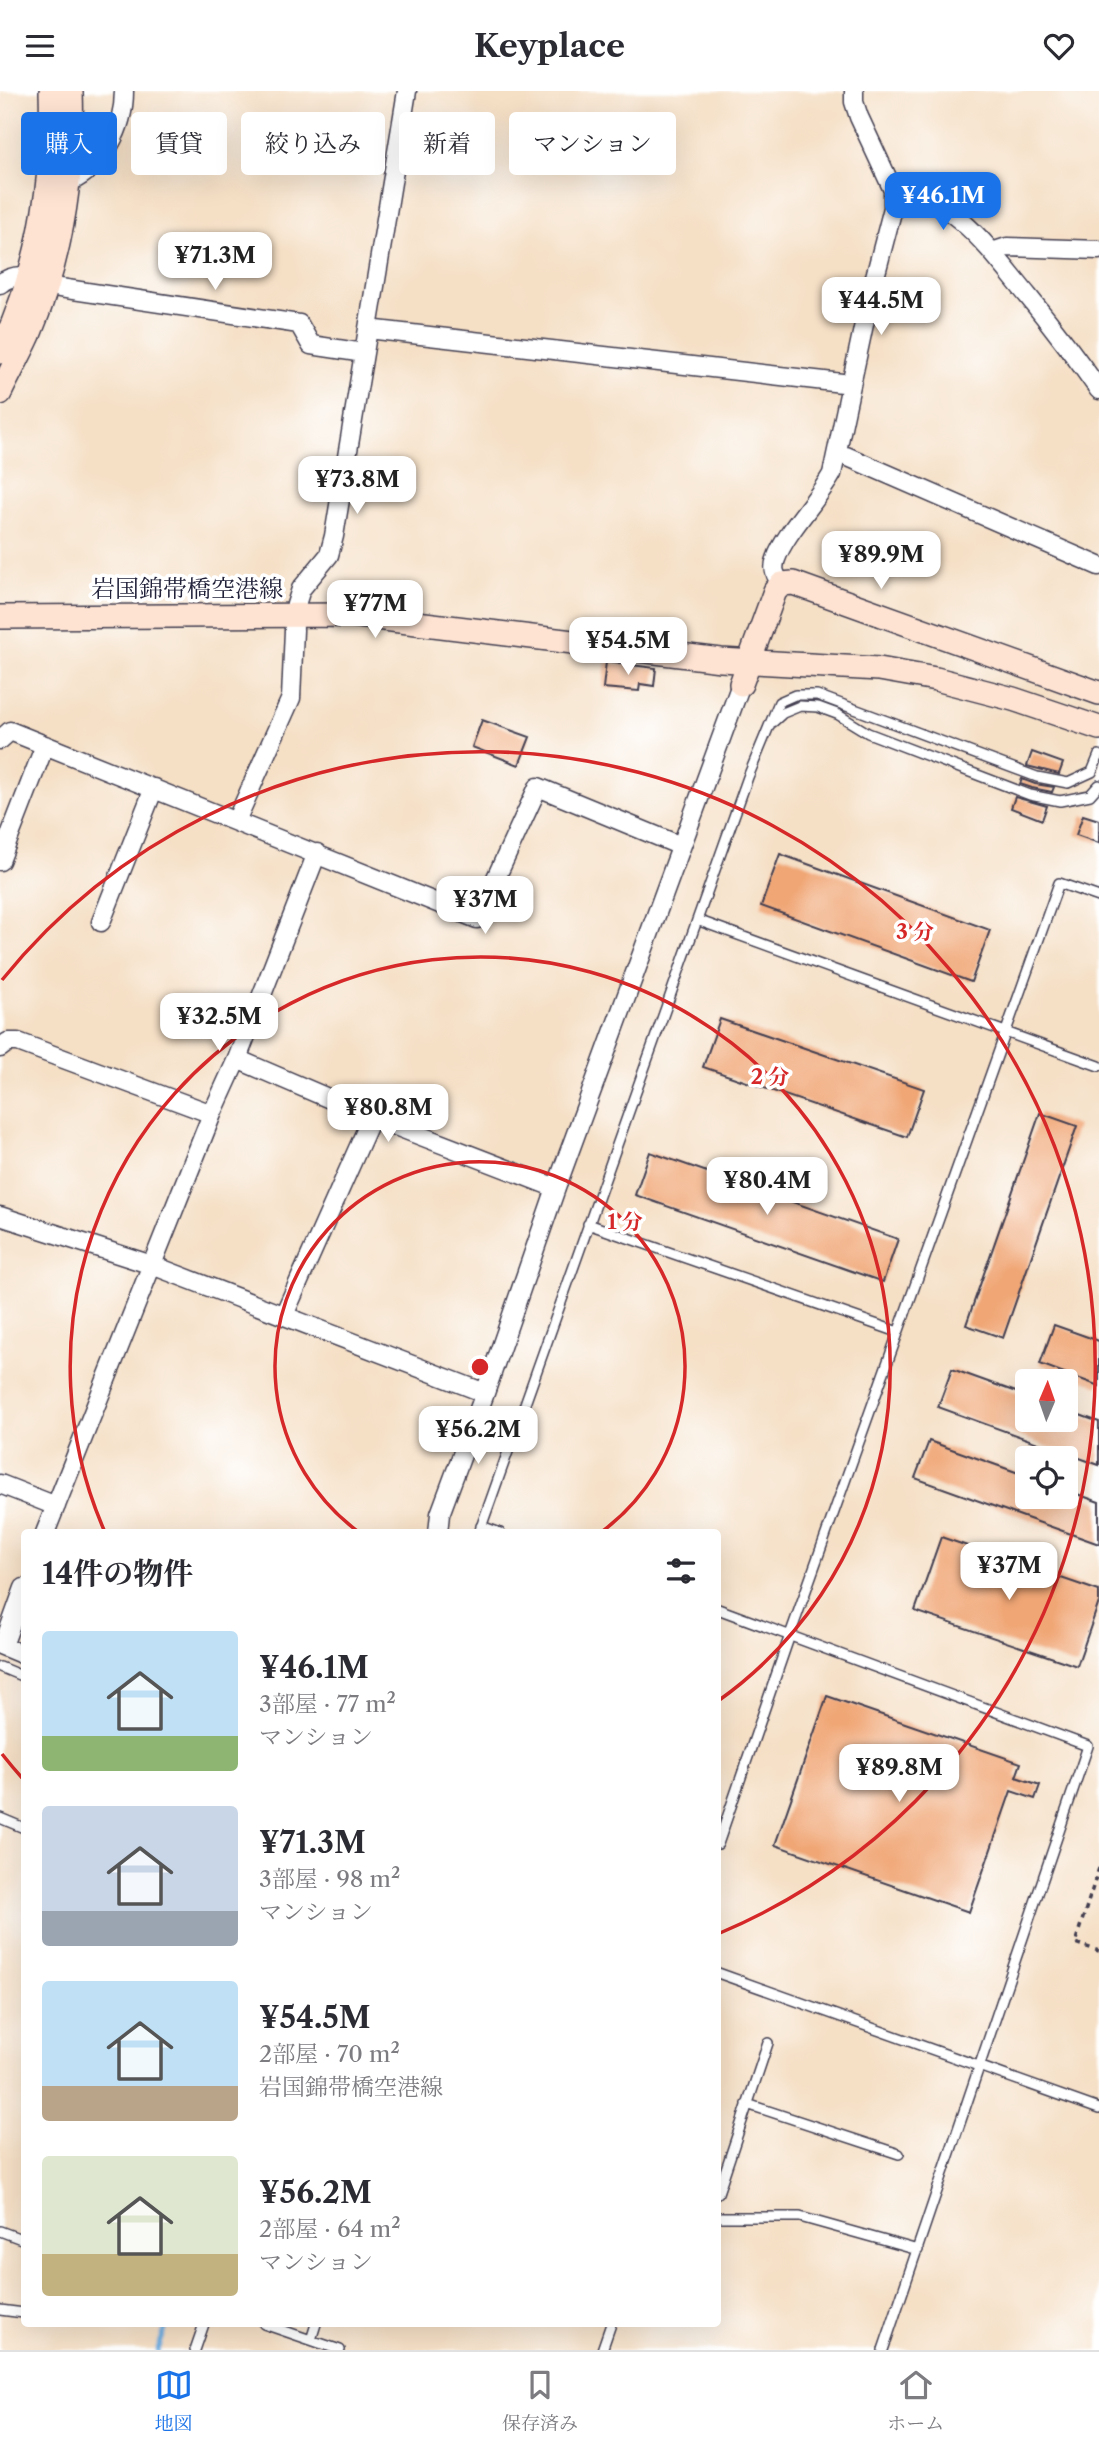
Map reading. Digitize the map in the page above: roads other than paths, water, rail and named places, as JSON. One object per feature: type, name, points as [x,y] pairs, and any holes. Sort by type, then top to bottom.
[{"type":"main road","points":[[0,393],[29,335],[38,281],[50,170],[51,91]]},
{"type":"main road","points":[[0,352],[61,236],[70,182],[73,125],[71,91]]},
{"type":"main road","points":[[741,684],[775,591],[782,584],[793,583],[1099,693]]},
{"type":"main road","name":"岩国錦帯橋空港線","points":[[0,617],[351,615],[644,652],[879,669],[936,679],[1013,699],[1099,728]]},
{"type":"street","points":[[70,182],[84,175],[101,160],[121,120],[124,91]]},
{"type":"street","points":[[236,821],[291,698],[293,614],[301,589],[328,555],[334,536],[407,91]]},
{"type":"street","points":[[782,584],[774,574],[775,560],[832,474],[893,208],[893,190],[859,117],[854,91]]},
{"type":"street","points":[[893,190],[911,191],[944,208],[970,230],[992,252],[1069,347],[1099,390]]},
{"type":"street","points":[[992,252],[1007,247],[1099,250]]},
{"type":"street","points":[[0,284],[17,275],[60,289],[299,324],[311,345],[364,353]]},
{"type":"street","points":[[368,329],[851,384]]},
{"type":"street","points":[[837,454],[1099,566]]},
{"type":"street","points":[[438,1529],[440,1514],[556,1188],[741,684]]},
{"type":"street","points":[[0,740],[10,731],[477,919],[538,787],[681,846]]},
{"type":"street","points":[[0,861],[45,745]]},
{"type":"street","points":[[101,922],[154,788]]},
{"type":"street","points":[[47,1529],[317,853]]},
{"type":"street","points":[[0,1048],[8,1042],[18,1042],[212,1114]]},
{"type":"street","points":[[237,1059],[372,1117],[556,1188]]},
{"type":"street","points":[[284,1315],[372,1117]]},
{"type":"street","points":[[0,1216],[152,1265],[485,1393]]},
{"type":"street","points":[[0,1484],[56,1506]]},
{"type":"street","points":[[21,1595],[1,1645],[21,1654]]},
{"type":"lane","points":[[480,1529],[748,777],[779,702],[795,695],[817,695],[1037,777],[1068,783],[1092,772],[1099,755]]},
{"type":"lane","points":[[770,725],[783,713],[800,706],[818,707],[837,714],[868,733],[1030,795],[1060,801],[1078,799],[1090,795],[1099,785]]},
{"type":"lane","points":[[721,1835],[1059,883],[1099,897]]},
{"type":"lane","points":[[697,921],[1099,1066]]},
{"type":"lane","points":[[588,1224],[898,1332]]},
{"type":"lane","points":[[721,1610],[1088,1746],[883,2350]]},
{"type":"lane","points":[[0,1667],[21,1676]]},
{"type":"lane","points":[[0,1818],[21,1827]]},
{"type":"lane","points":[[721,1974],[1099,2109]]},
{"type":"lane","points":[[721,2184],[768,2043]]},
{"type":"lane","points":[[747,2104],[900,2154]]},
{"type":"lane","points":[[721,2217],[800,2217],[918,2250]]},
{"type":"lane","points":[[0,2231],[21,2239]]},
{"type":"lane","points":[[0,2310],[21,2313]]},
{"type":"lane","points":[[195,2350],[203,2327]]},
{"type":"lane","points":[[273,2327],[340,2350]]},
{"type":"lane","points":[[311,2340],[315,2327]]},
{"type":"lane","points":[[602,2350],[610,2327]]},
{"type":"waterway","points":[[158,2350],[166,2327]]}]
